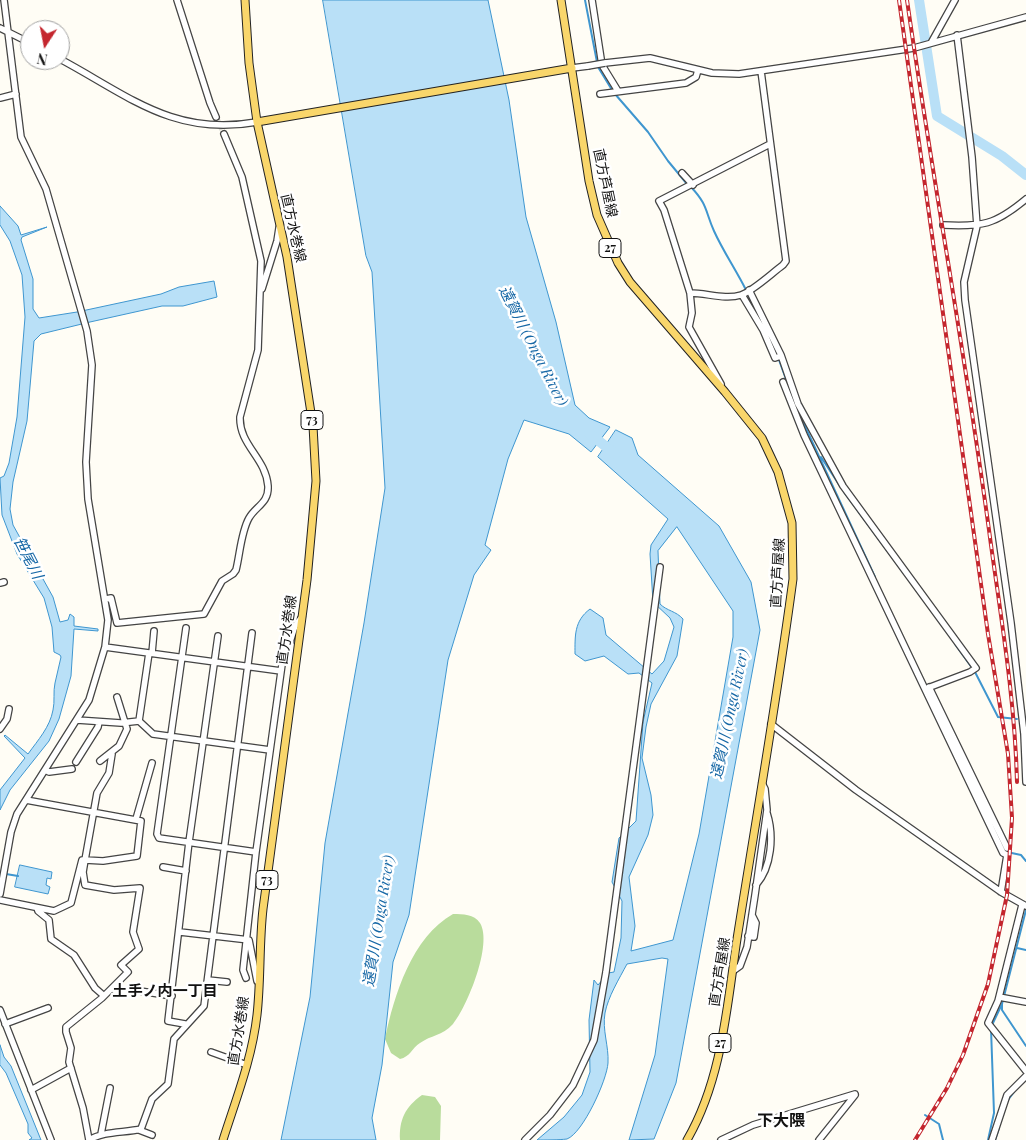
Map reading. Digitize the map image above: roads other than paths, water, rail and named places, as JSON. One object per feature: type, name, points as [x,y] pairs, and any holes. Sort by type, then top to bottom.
[{"type":"main road","name":"直方水巻線","points":[[223,1140],[247,1065],[257,1015],[263,909],[302,618],[316,481],[313,426],[288,257],[280,224],[250,63],[247,9],[244,0]]},
{"type":"main road","name":"直方芦屋線","points":[[561,0],[570,68],[589,181],[597,216],[610,248],[630,282],[762,438],[778,472],[792,523],[793,579],[733,971],[713,1078],[701,1113],[687,1140]]},
{"type":"main road","points":[[260,121],[570,68]]},
{"type":"street","points":[[0,894],[11,832],[17,814],[78,720],[98,675],[105,647],[108,620],[88,499],[86,462],[92,365],[87,331],[46,189],[21,137],[4,0]]},
{"type":"street","points":[[177,0],[216,117]]},
{"type":"street","points":[[592,0],[602,65],[618,91]]},
{"type":"street","points":[[931,43],[955,0]]},
{"type":"street","points":[[570,68],[650,58],[726,75],[914,48],[1026,17]]},
{"type":"street","points":[[0,28],[20,37]]},
{"type":"street","points":[[957,35],[969,133],[977,226],[964,282],[965,300],[1013,642],[1024,734],[1026,782]]},
{"type":"street","points":[[70,65],[168,118],[211,125],[237,125],[260,121]]},
{"type":"street","points":[[600,94],[686,83],[696,77],[698,70]]},
{"type":"street","points":[[690,294],[704,293],[713,296],[746,292],[786,261],[761,71]]},
{"type":"street","points":[[3,97],[16,94]]},
{"type":"street","points":[[106,599],[111,598],[117,623],[204,614],[222,581],[236,570],[246,524],[250,515],[262,506],[268,489],[260,460],[246,442],[240,426],[240,417],[258,350],[261,261],[242,177],[224,134]]},
{"type":"street","points":[[725,392],[689,327],[692,313],[690,294],[664,210],[659,201],[770,144]]},
{"type":"street","points":[[682,173],[691,186]]},
{"type":"street","points":[[943,225],[977,226],[991,223],[1026,198]]},
{"type":"street","points":[[261,293],[277,241],[280,224]]},
{"type":"street","points":[[746,292],[779,357],[798,404],[842,486],[976,668],[928,688],[1007,848]]},
{"type":"street","points":[[783,382],[804,435],[923,689],[1003,853],[1007,855],[1001,892]]},
{"type":"street","points":[[525,1140],[550,1116],[573,1085],[594,1040],[608,954],[660,566]]},
{"type":"street","points":[[246,978],[243,970],[256,852],[290,614]]},
{"type":"street","points":[[285,643],[290,642],[295,626],[302,618]]},
{"type":"street","points":[[186,628],[157,834],[159,838],[256,852]]},
{"type":"street","points":[[138,721],[154,631]]},
{"type":"street","points":[[139,1130],[152,1099],[168,1084],[172,1042],[185,1024],[204,1006],[252,633]]},
{"type":"street","points":[[185,1024],[168,1021],[180,932],[189,842],[218,636]]},
{"type":"street","points":[[105,647],[281,670]]},
{"type":"street","points":[[117,697],[127,730],[112,754],[109,773],[97,794],[83,872],[85,885],[114,890],[140,888],[133,932],[139,949],[121,965],[128,972],[66,1027],[66,1032],[72,1048],[69,1062],[89,1140],[101,1134],[116,1135],[126,1130],[139,1130],[152,1135]]},
{"type":"street","points":[[0,729],[7,719],[9,709]]},
{"type":"street","points":[[78,720],[126,723],[138,721]]},
{"type":"street","points":[[138,721],[153,734],[270,750]]},
{"type":"street","points":[[76,762],[98,727],[99,722]]},
{"type":"street","points":[[771,724],[856,790],[1001,892],[1024,906],[999,997],[988,1023],[1026,1071]]},
{"type":"street","points":[[100,760],[112,754]]},
{"type":"street","points":[[136,819],[152,763]]},
{"type":"street","points":[[45,770],[49,772],[72,769]]},
{"type":"street","points":[[733,971],[740,966],[752,916],[767,811],[765,789],[762,783]]},
{"type":"street","points":[[0,900],[54,911],[71,903],[82,860],[103,861],[137,856],[141,821],[26,800]]},
{"type":"street","points":[[162,867],[186,871]]},
{"type":"street","points":[[37,908],[49,920],[51,939],[74,956],[95,988],[103,995]]},
{"type":"street","points":[[180,932],[249,940],[258,985]]},
{"type":"street","points":[[208,980],[227,982]]},
{"type":"street","points":[[140,991],[172,996]]},
{"type":"street","points":[[999,997],[1026,1002]]},
{"type":"street","points":[[5,1024],[48,1008]]},
{"type":"street","points":[[0,1010],[51,1140]]},
{"type":"street","points":[[211,1052],[247,1065]]},
{"type":"street","points":[[31,1090],[71,1068]]},
{"type":"street","points":[[992,1140],[1007,1095],[1026,1076]]},
{"type":"street","points":[[101,1134],[110,1088]]},
{"type":"street","points":[[721,1140],[753,1125],[855,1094],[819,1140]]},
{"type":"water","points":[[323,0],[488,0],[509,100],[526,217],[556,322],[575,405],[589,418],[610,427],[591,452],[569,434],[524,420],[508,459],[485,545],[491,550],[474,575],[448,660],[409,915],[393,962],[382,1065],[372,1118],[376,1140],[281,1140],[310,997],[325,843],[364,623],[385,488],[372,272],[366,256]]},
{"type":"water","name":"笹尾川","points":[[0,206],[18,226],[21,235],[47,227],[22,237],[21,240],[33,279],[33,309],[39,318],[77,312],[161,294],[179,287],[214,281],[217,297],[183,306],[162,306],[90,322],[41,334],[34,341],[27,421],[13,482],[10,509],[13,525],[53,597],[60,622],[68,620],[70,614],[74,617],[74,626],[98,629],[98,631],[74,629],[71,676],[59,719],[49,741],[10,790],[0,810],[0,790],[25,758],[4,736],[28,754],[40,738],[54,707],[54,686],[61,657],[54,652],[52,627],[44,598],[17,554],[2,515],[0,478],[4,476],[9,463],[17,417],[25,317],[22,275],[10,241],[0,225]]},
{"type":"water","points":[[616,430],[632,438],[638,455],[719,526],[751,582],[760,630],[676,1083],[654,1139],[629,1140],[655,1055],[668,959],[662,958],[627,964],[614,988],[606,1007],[604,1019],[608,1057],[607,1071],[587,1117],[573,1135],[567,1139],[537,1140],[564,1117],[582,1095],[590,1072],[589,1020],[594,980],[598,985],[608,973],[614,972],[621,938],[622,901],[612,882],[619,838],[636,821],[643,722],[652,683],[639,673],[628,674],[604,656],[585,661],[575,654],[576,629],[581,619],[590,609],[603,618],[606,635],[652,674],[664,661],[674,627],[670,618],[653,602],[650,554],[651,545],[668,519],[598,457]],"holes":[[[677,527],[733,611],[733,637],[699,834],[673,940],[631,951],[635,926],[629,877],[648,835],[653,815],[651,795],[642,758],[646,727],[651,704],[677,656],[683,619],[660,604],[658,551]]]},
{"type":"water","points":[[20,865],[52,872],[51,879],[47,878],[46,885],[50,887],[48,894],[15,887]]},
{"type":"water","points":[[0,1045],[4,1057],[11,1066],[41,1140],[29,1140],[32,1138],[28,1133],[28,1124],[6,1073],[0,1065]]},
{"type":"waterway","points":[[585,0],[597,62]]},
{"type":"waterway","points":[[919,0],[937,116],[1002,156],[1026,175]]},
{"type":"waterway","points":[[598,67],[612,90]]},
{"type":"waterway","points":[[615,94],[648,132],[687,184]]},
{"type":"waterway","points":[[691,187],[703,204],[711,224],[746,290]]},
{"type":"waterway","points":[[748,294],[752,303]]},
{"type":"waterway","points":[[773,346],[777,355]]},
{"type":"waterway","points":[[779,360],[795,404]]},
{"type":"waterway","points":[[797,409],[875,577]]},
{"type":"waterway","name":"遠賀川 (Onga River)","points":[[589,433],[615,454]]},
{"type":"waterway","points":[[821,457],[840,486]]},
{"type":"waterway","points":[[844,492],[905,575]]},
{"type":"waterway","points":[[955,644],[975,672],[998,717],[1017,719]]},
{"type":"waterway","points":[[1006,849],[1007,852],[1021,855],[1026,861]]},
{"type":"waterway","points":[[6,874],[18,876]]},
{"type":"waterway","points":[[1026,910],[1002,1004],[1002,1010],[1026,1046]]},
{"type":"waterway","points":[[1017,948],[1026,950]]},
{"type":"waterway","points":[[992,1025],[1002,1004]]},
{"type":"waterway","points":[[988,1140],[994,1113],[991,1029]]},
{"type":"waterway","points":[[1008,1100],[1014,1092]]},
{"type":"waterway","points":[[925,1115],[939,1124],[943,1140]]},
{"type":"waterway","points":[[995,1140],[999,1128]]},
{"type":"tunnel","points":[[216,117],[224,134]]},
{"type":"railway","points":[[899,0],[988,634],[1008,754],[1012,818],[1007,895],[988,984],[963,1055],[947,1088],[915,1140]]},
{"type":"railway","points":[[907,0],[982,477],[1014,722],[1017,782]]},
{"type":"district","name":"土手ノ内一丁目","points":[[165,991]]},
{"type":"district","name":"下大隈","points":[[781,1121]]}]
